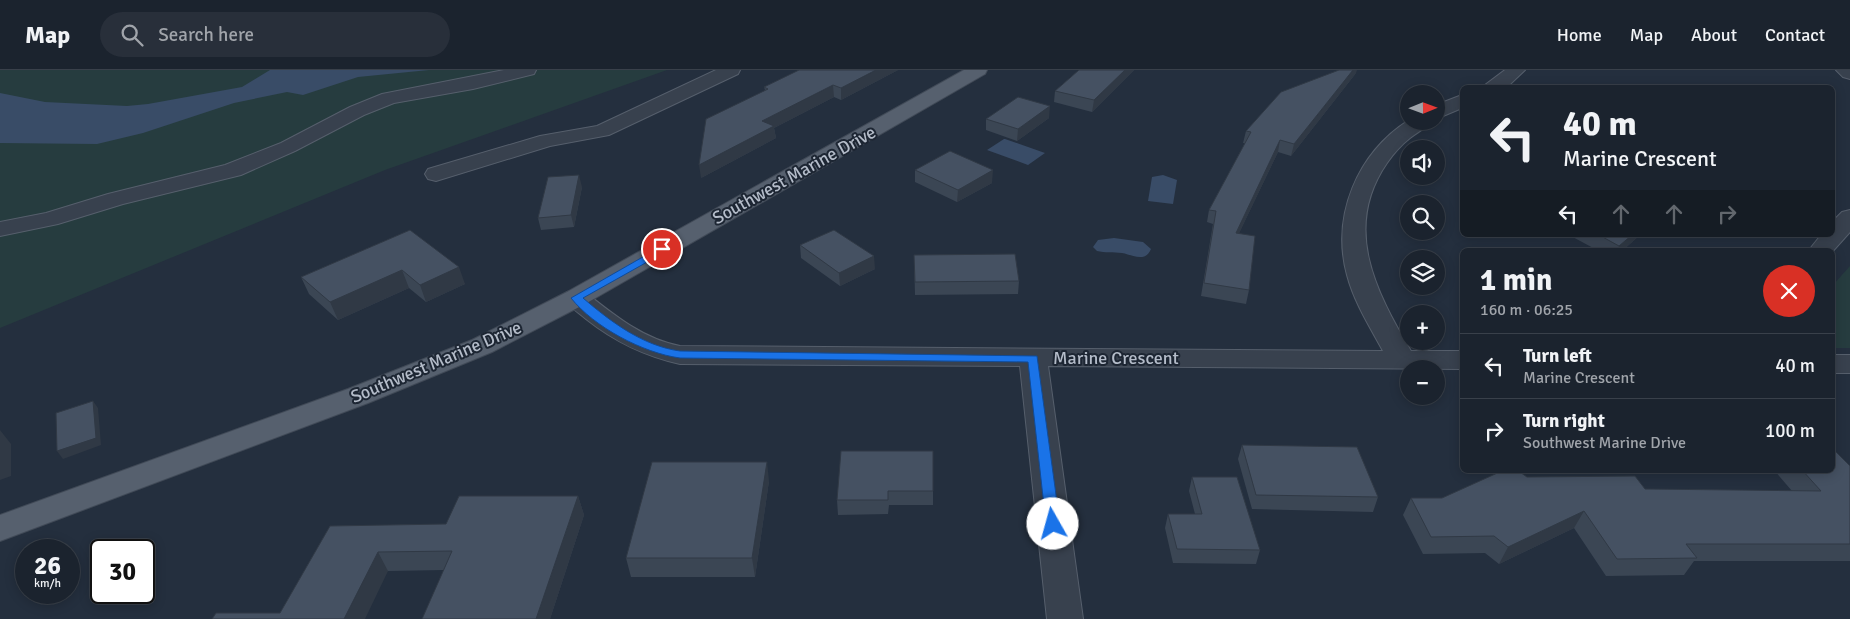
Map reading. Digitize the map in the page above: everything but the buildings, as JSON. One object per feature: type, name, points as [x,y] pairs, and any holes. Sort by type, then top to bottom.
[{"type":"main road","name":"Southwest Marine Drive","points":[[0,528],[376,389],[482,346],[576,298],[978,70]]},
{"type":"street","points":[[0,229],[50,219],[116,199],[193,182],[234,170],[288,147],[357,111],[389,98],[473,83],[527,70]]},
{"type":"street","points":[[436,174],[547,140],[602,132],[731,70]]},
{"type":"street","points":[[1496,85],[1516,70]]},
{"type":"street","points":[[1845,70],[1850,73]]},
{"type":"street","points":[[1445,109],[1460,102]]},
{"type":"street","points":[[1402,359],[1376,312],[1360,276],[1354,244],[1355,213],[1365,182],[1381,156],[1408,130]]},
{"type":"street","points":[[1835,234],[1850,217]]},
{"type":"street","points":[[1823,248],[1832,237]]},
{"type":"street","name":"Marine Crescent","points":[[576,298],[602,319],[640,343],[664,352],[680,355],[1460,360]]},
{"type":"street","points":[[1033,358],[1065,619]]},
{"type":"street","points":[[1835,364],[1850,364]]},
{"type":"green space","points":[[0,70],[667,70],[385,170],[0,328]]},
{"type":"green space","points":[[1850,266],[1850,348],[1835,348],[1835,283]]},
{"type":"water","points":[[270,70],[429,70],[358,77],[303,95],[287,92],[234,103],[143,133],[97,144],[0,143],[0,93],[45,102],[127,106],[242,87]]},
{"type":"water","points":[[1004,139],[1045,153],[1028,165],[987,150]]},
{"type":"water","points":[[1163,175],[1177,180],[1173,204],[1148,201],[1152,177]]},
{"type":"water","points":[[1114,238],[1143,242],[1151,249],[1145,256],[1138,257],[1122,253],[1097,251],[1093,247],[1098,240]]},
{"type":"route","points":[[662,249],[576,298],[602,319],[640,343],[664,352],[680,355],[1033,358],[1053,524]]}]
